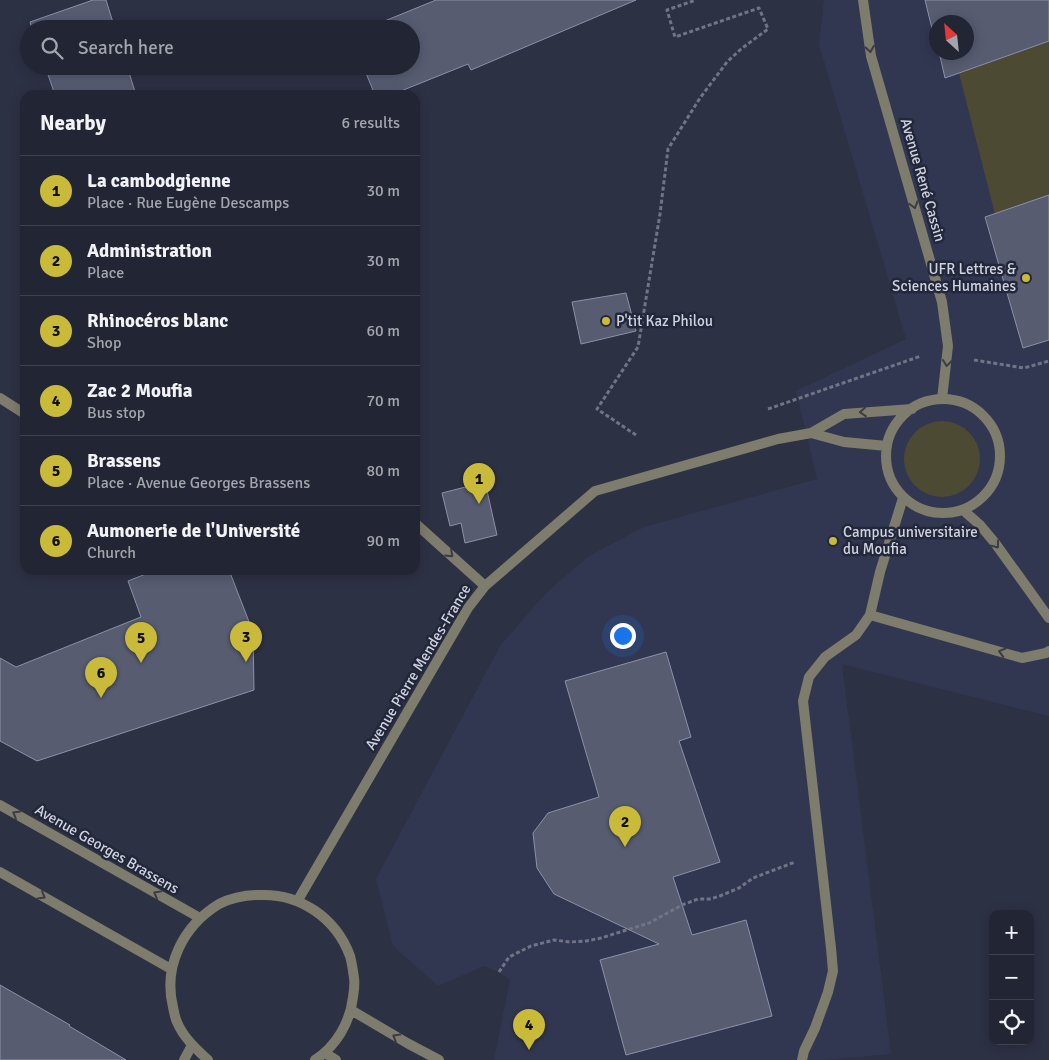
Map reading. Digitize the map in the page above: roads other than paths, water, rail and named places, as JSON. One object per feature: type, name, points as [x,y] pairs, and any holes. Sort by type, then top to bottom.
[{"type":"street","name":"Avenue René Cassin","points":[[863,0],[871,56],[942,302],[948,346],[942,399]]},
{"type":"street","points":[[0,398],[20,411]]},
{"type":"street","points":[[942,399],[959,402],[973,408],[986,418],[995,432],[1000,445],[998,473],[990,489],[978,501],[963,510],[947,513],[931,512],[916,507],[903,498],[892,482],[886,465],[887,446],[892,431],[900,418],[926,402],[942,399]]},
{"type":"street","name":"Avenue Pierre Mendes-France","points":[[811,434],[844,414],[912,409]]},
{"type":"street","name":"Avenue Pierre Mendes-France","points":[[298,900],[463,617],[484,586],[595,491],[778,439],[811,434],[844,442],[887,446]]},
{"type":"street","points":[[802,1060],[828,992],[832,971],[803,701],[809,677],[825,657],[856,635],[870,615],[880,572],[903,498]]},
{"type":"street","points":[[963,510],[980,525],[995,543],[1049,618]]},
{"type":"street","points":[[420,528],[484,586]]},
{"type":"street","points":[[870,615],[1022,658],[1049,651]]},
{"type":"street","name":"Avenue Georges Brassens","points":[[0,805],[200,918]]},
{"type":"street","points":[[0,872],[171,969]]},
{"type":"street","points":[[208,1060],[192,1045],[177,1022],[170,996],[171,969],[181,942],[200,918],[221,903],[246,895],[272,894],[298,900],[320,914],[338,933],[350,957],[354,983],[352,1010],[341,1034],[325,1053],[315,1060]]},
{"type":"street","points":[[352,1010],[406,1043],[439,1060]]},
{"type":"street","points":[[184,1060],[192,1045]]},
{"type":"street","points":[[325,1053],[336,1060]]},
{"type":"place","name":"UFR Lettres & Sciences Humaines","points":[[1026,278]]},
{"type":"place","name":"P'tit Kaz Philou","points":[[606,321]]},
{"type":"place","name":"La cambodgienne","points":[[479,504]]},
{"type":"place","name":"Campus universitaire du Moufia","points":[[833,541]]},
{"type":"place","name":"Rhinocéros blanc","points":[[246,662]]},
{"type":"place","name":"Brassens","points":[[141,663]]},
{"type":"place","name":"Aumonerie de l'Université","points":[[101,698]]},
{"type":"place","name":"Administration","points":[[625,847]]},
{"type":"place","name":"Zac 2 Moufia","points":[[529,1050]]}]
